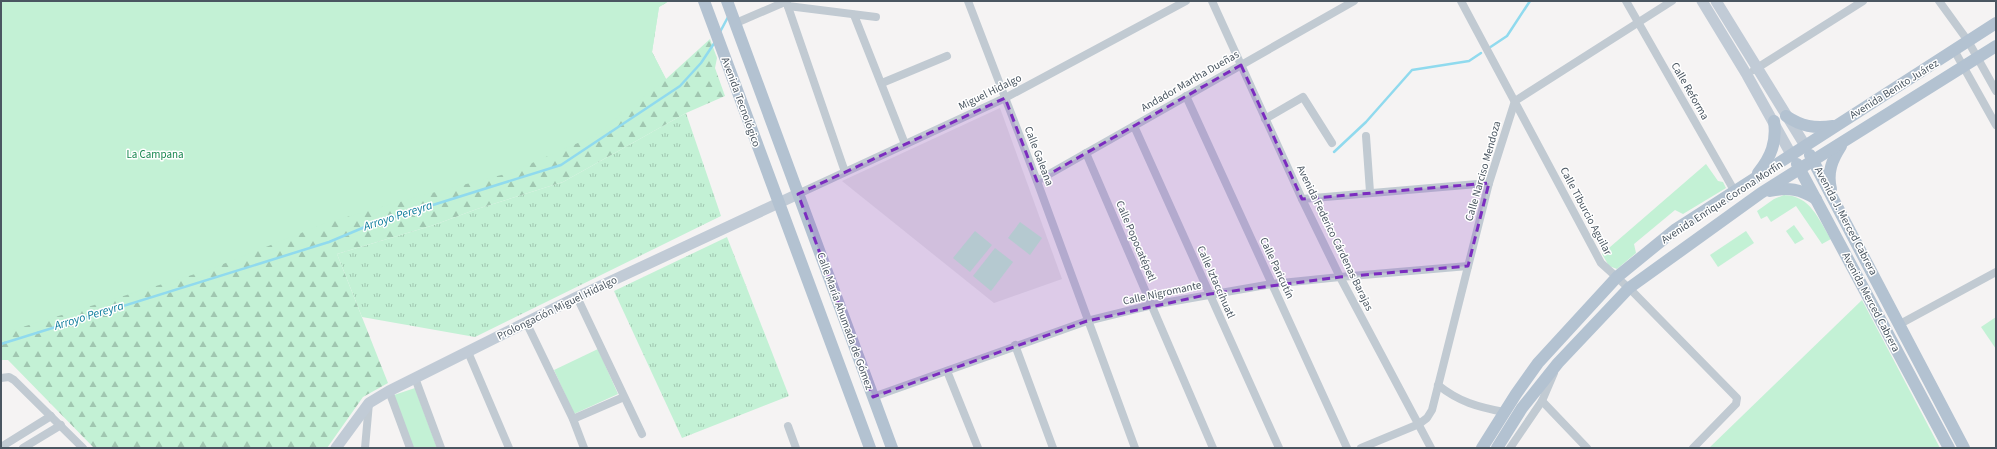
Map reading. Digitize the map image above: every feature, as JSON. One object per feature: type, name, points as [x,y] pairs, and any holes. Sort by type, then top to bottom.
[{"type":"main road","name":"Avenida Tecnológico","points":[[704,1],[779,202]]},
{"type":"main road","name":"Avenida Tecnológico","points":[[727,1],[798,194]]},
{"type":"main road","points":[[1702,1],[1774,121],[1792,156]]},
{"type":"main road","name":"Avenida J. Merced Cabrera","points":[[1716,1],[1756,69],[1806,147],[1964,448]]},
{"type":"main road","name":"Avenida Benito Juárez","points":[[1792,156],[1836,125],[1996,23]]},
{"type":"main road","name":"Avenida Benito Juárez","points":[[1800,170],[1996,46]]},
{"type":"main road","points":[[1786,116],[1796,123],[1809,127],[1836,125]]},
{"type":"main road","points":[[1752,181],[1767,162],[1773,150],[1776,134],[1774,121]]},
{"type":"main road","points":[[1832,194],[1829,172],[1833,159],[1842,144]]},
{"type":"main road","name":"Avenida Enrique Corona Morfín","points":[[1482,448],[1504,412],[1538,362],[1617,277],[1676,229],[1792,156]]},
{"type":"main road","name":"Avenida Merced Cabrera","points":[[1792,156],[1949,448]]},
{"type":"main road","name":"Avenida Enrique Corona Morfín","points":[[1497,448],[1522,408],[1558,363],[1629,288],[1762,194],[1800,170]]},
{"type":"main road","points":[[1762,194],[1783,188],[1796,189],[1816,199]]},
{"type":"main road","name":"Prolongación Miguel Hidalgo","points":[[336,448],[369,403],[389,391],[577,297],[798,194]]},
{"type":"main road","name":"Calle María Ahumada de Gómez","points":[[798,194],[892,448]]},
{"type":"main road","name":"Calle María Ahumada de Gómez","points":[[779,202],[847,390],[870,448]]},
{"type":"main road","points":[[1915,384],[1927,378]]},
{"type":"main road","points":[[847,390],[866,380]]},
{"type":"street","name":"Calle Galeana","points":[[968,1],[1037,180],[1135,448]]},
{"type":"street","name":"Miguel Hidalgo","points":[[798,194],[1005,98],[1186,1]]},
{"type":"street","name":"Avenida Federico Cárdenas Barajas","points":[[1212,1],[1302,200],[1340,276],[1431,448]]},
{"type":"street","name":"Andador Martha Dueñas","points":[[1037,180],[1354,1]]},
{"type":"street","name":"Calle Tiburcio Aguilar","points":[[1461,1],[1601,263],[1629,288],[1736,398],[1736,404],[1693,448]]},
{"type":"street","name":"Calle Reforma","points":[[1626,1],[1735,192]]},
{"type":"street","points":[[1515,101],[1672,1]]},
{"type":"street","points":[[1746,75],[1862,1]]},
{"type":"street","points":[[1939,1],[1968,42],[1996,91]]},
{"type":"street","points":[[735,21],[787,3],[876,18]]},
{"type":"street","points":[[787,3],[845,172]]},
{"type":"street","points":[[854,15],[905,144]]},
{"type":"street","points":[[1954,50],[1996,125]]},
{"type":"street","points":[[882,83],[947,56]]},
{"type":"street","name":"Calle Paricutín","points":[[1186,96],[1347,448]]},
{"type":"street","points":[[1265,119],[1303,97],[1332,144]]},
{"type":"street","name":"Calle Narciso Mendoza","points":[[1419,424],[1427,418],[1432,410],[1489,183],[1515,101]]},
{"type":"street","name":"Calle Iztaccíhuatl","points":[[1134,126],[1279,448]]},
{"type":"street","points":[[1366,136],[1370,192]]},
{"type":"street","name":"Calle Popocatépetl","points":[[1086,153],[1213,448]]},
{"type":"street","points":[[1302,200],[1370,192],[1489,183]]},
{"type":"street","name":"Calle Nigromante","points":[[873,397],[1087,320],[1152,305],[1272,284],[1340,276],[1468,266]]},
{"type":"street","points":[[1900,324],[1996,272]]},
{"type":"street","points":[[577,297],[642,434]]},
{"type":"street","points":[[526,322],[573,419],[584,448]]},
{"type":"street","points":[[1015,345],[1053,448]]},
{"type":"street","points":[[468,352],[509,448]]},
{"type":"street","points":[[1510,448],[1542,401],[1558,363]]},
{"type":"street","points":[[947,371],[978,448]]},
{"type":"street","points":[[5,377],[61,425],[83,448]]},
{"type":"street","points":[[415,378],[441,448]]},
{"type":"street","points":[[1438,385],[1465,403],[1504,412]]},
{"type":"street","points":[[389,391],[410,448]]},
{"type":"street","points":[[573,419],[624,397]]},
{"type":"street","points":[[1542,401],[1587,448]]},
{"type":"street","points":[[365,448],[369,403]]},
{"type":"street","points":[[1,447],[51,416]]},
{"type":"street","points":[[1361,448],[1419,424]]},
{"type":"street","points":[[23,448],[61,425]]},
{"type":"street","points":[[788,426],[796,448]]},
{"type":"highlighted area","points":[[1241,65],[1302,199],[1489,183],[1468,266],[1340,277],[1210,294],[1087,321],[873,397],[798,194],[1005,98],[1037,181]]},
{"type":"shaded area","points":[[1000,108],[1062,279],[994,303],[842,181]]},
{"type":"green space","name":"La Campana","points":[[1,1],[669,1],[659,7],[652,52],[666,79],[710,39],[717,58],[715,68],[725,96],[686,113],[563,182],[477,209],[434,225],[337,254],[388,383],[363,397],[327,448],[94,448],[8,360],[1,360]]},
{"type":"green space","name":"La Campana","points":[[1,1],[669,1],[659,7],[652,52],[666,79],[594,136],[509,173],[420,196],[326,223],[208,270],[3,333],[1,332]]},
{"type":"green space","points":[[686,113],[721,216],[475,337],[362,317],[337,254],[434,225],[477,209],[563,182]]},
{"type":"green space","points":[[1706,164],[1718,181],[1723,182],[1726,188],[1683,214],[1675,210],[1634,244],[1636,253],[1617,269],[1609,266],[1602,254]]},
{"type":"green space","points":[[1784,195],[1801,199],[1807,204],[1818,217],[1831,239],[1822,244],[1796,206],[1771,222],[1767,216],[1761,219],[1757,211],[1774,199]]},
{"type":"green space","points":[[1020,222],[1042,238],[1030,255],[1008,238]]},
{"type":"green space","points":[[1794,225],[1804,239],[1795,244],[1786,231]]},
{"type":"green space","points":[[975,231],[992,245],[970,272],[953,258]]},
{"type":"green space","points":[[1746,231],[1754,243],[1718,267],[1710,255]]},
{"type":"green space","points":[[727,237],[789,396],[682,438],[614,291]]},
{"type":"green space","points":[[995,248],[1013,262],[991,291],[973,276]]},
{"type":"green space","points":[[1862,300],[1940,448],[1709,448]]},
{"type":"green space","points":[[1996,317],[1996,349],[1981,327]]},
{"type":"green space","points":[[598,349],[618,394],[574,414],[554,370]]},
{"type":"green space","points":[[415,388],[437,448],[413,448],[394,395]]},
{"type":"waterway","points":[[1489,48],[1507,36],[1530,1]]},
{"type":"waterway","name":"Arroyo Pereyra","points":[[720,32],[728,17]]},
{"type":"waterway","name":"Arroyo Pereyra","points":[[1,344],[329,242],[372,224],[561,165],[680,86],[701,63],[715,42]]},
{"type":"waterway","points":[[1334,152],[1366,122],[1412,70],[1469,61],[1481,53]]}]
